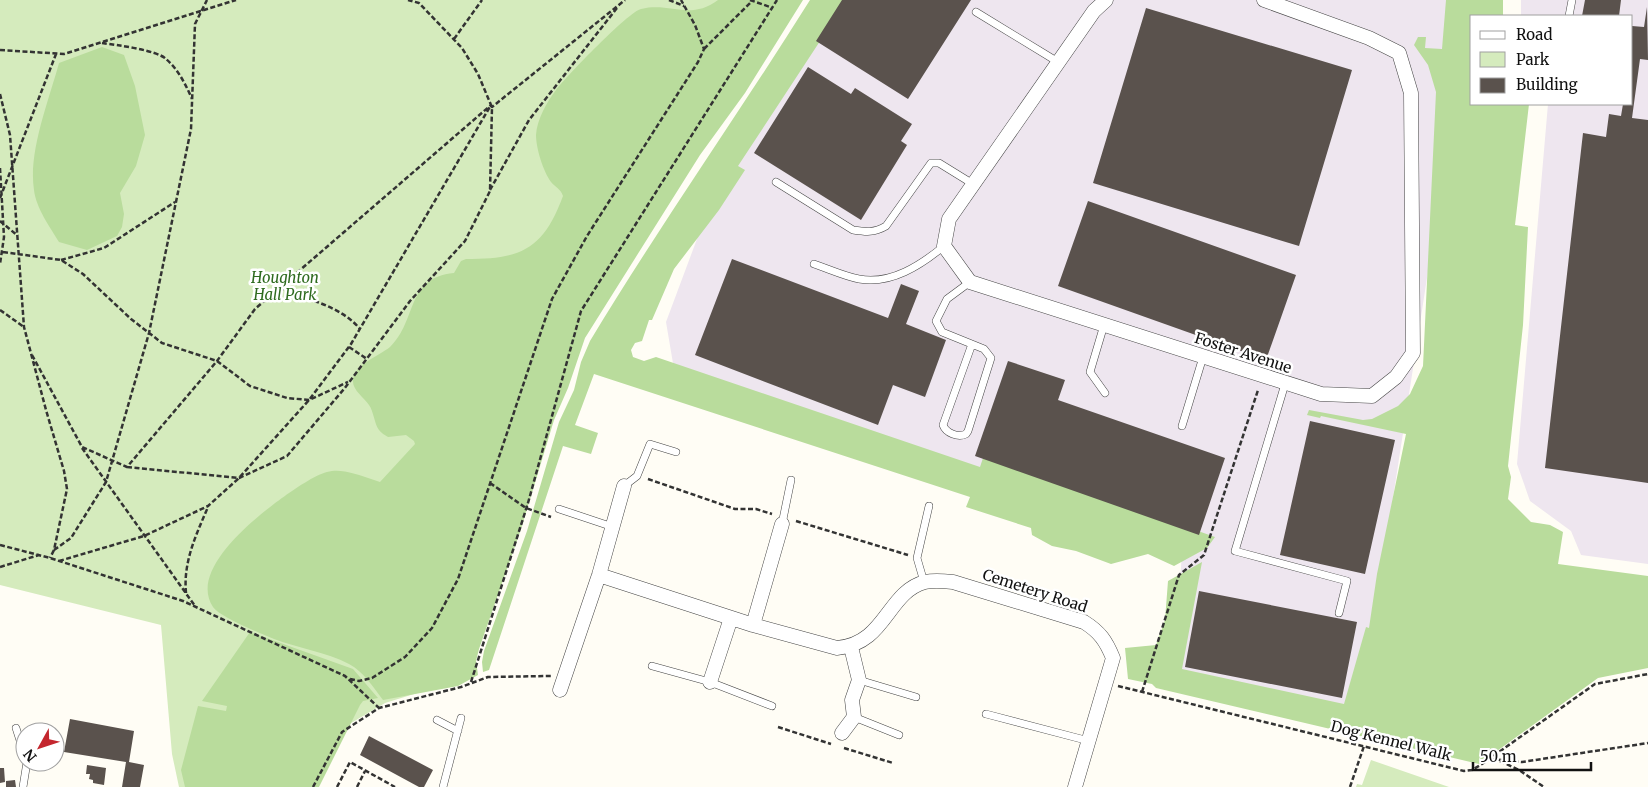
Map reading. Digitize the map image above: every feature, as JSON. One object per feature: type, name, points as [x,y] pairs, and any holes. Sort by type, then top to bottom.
[{"type":"street","points":[[970,282],[944,246],[949,219],[1094,11],[1106,0]]},
{"type":"street","name":"Foster Avenue","points":[[970,282],[1321,394],[1372,396],[1396,376],[1413,354],[1411,93],[1400,53],[1286,3],[1264,0]]},
{"type":"street","points":[[560,690],[599,575],[624,486]]},
{"type":"street","points":[[753,625],[782,524]]},
{"type":"street","points":[[599,575],[823,646],[851,646],[881,625],[907,592],[924,582]]},
{"type":"street","name":"Cemetery Road","points":[[924,582],[953,582],[1084,622],[1106,640],[1113,658],[1107,684],[1075,787]]},
{"type":"street","points":[[710,682],[731,618]]},
{"type":"street","points":[[842,733],[854,717],[852,700],[859,680],[851,646]]},
{"type":"lane","points":[[1569,15],[1572,0]]},
{"type":"lane","points":[[976,12],[1058,62]]},
{"type":"lane","points":[[776,182],[853,230],[866,233],[875,232],[886,226],[931,163],[939,163],[973,184]]},
{"type":"lane","points":[[814,264],[859,279],[873,280],[896,275],[911,269],[944,246]]},
{"type":"lane","points":[[970,282],[947,299],[936,321],[942,332],[972,344],[987,350],[992,358],[968,431],[966,434],[958,436],[946,431],[943,425],[972,344]]},
{"type":"lane","points":[[1104,325],[1090,372],[1105,393]]},
{"type":"lane","points":[[1182,426],[1203,357]]},
{"type":"lane","points":[[1285,384],[1235,551],[1347,581],[1339,613]]},
{"type":"lane","points":[[624,486],[637,476],[650,444],[676,452]]},
{"type":"lane","points":[[782,524],[791,480]]},
{"type":"lane","points":[[924,582],[917,558],[928,506]]},
{"type":"lane","points":[[559,509],[612,527]]},
{"type":"lane","points":[[652,666],[710,682],[772,706]]},
{"type":"lane","points":[[859,680],[916,697]]},
{"type":"lane","points":[[986,714],[1089,741]]},
{"type":"lane","points":[[854,717],[900,735]]},
{"type":"lane","points":[[443,787],[461,718]]},
{"type":"lane","points":[[437,720],[458,731]]},
{"type":"lane","points":[[22,787],[25,772]]},
{"type":"path","points":[[54,550],[71,538],[106,482],[114,460],[149,333],[191,129],[195,24],[207,0]]},
{"type":"path","points":[[0,50],[64,54],[236,0]]},
{"type":"path","points":[[408,0],[419,3],[454,39],[462,48],[478,74],[491,106],[490,191]]},
{"type":"path","points":[[454,39],[482,0]]},
{"type":"path","points":[[127,467],[216,361],[255,309],[491,106],[625,0]]},
{"type":"path","points":[[669,0],[685,6]]},
{"type":"path","points":[[681,0],[704,49]]},
{"type":"path","points":[[0,545],[60,561],[196,607],[350,679],[359,681],[372,678],[405,657],[432,628],[458,579],[552,299],[587,236],[693,70],[704,49],[751,0],[772,8]]},
{"type":"path","points":[[471,682],[528,503],[581,311],[777,0]]},
{"type":"path","points":[[82,447],[127,467],[239,478],[287,456],[350,381],[410,301],[465,240],[529,120],[621,3]]},
{"type":"path","points":[[100,43],[134,48],[166,58],[186,85],[192,101]]},
{"type":"path","points":[[0,198],[13,169],[56,54]]},
{"type":"path","points":[[0,94],[10,135],[24,327],[64,471],[67,490],[54,550],[50,558]]},
{"type":"path","points":[[60,561],[144,536],[208,506],[239,478],[309,400],[349,347],[491,106]]},
{"type":"path","points":[[0,168],[4,224],[4,252],[0,264]]},
{"type":"path","points":[[61,260],[104,248],[176,202]]},
{"type":"path","points":[[0,221],[18,236]]},
{"type":"path","points":[[4,252],[61,260],[83,274],[162,343],[216,361],[250,386],[287,398],[309,400],[350,381]]},
{"type":"path","points":[[279,288],[332,309],[353,321],[360,329]]},
{"type":"path","points":[[0,310],[24,327]]},
{"type":"path","points":[[349,347],[366,359]]},
{"type":"path","points":[[32,355],[82,447],[196,607]]},
{"type":"path","points":[[1142,692],[1178,575],[1204,555],[1262,376]]},
{"type":"path","points":[[186,594],[184,574],[195,537],[208,506]]},
{"type":"path","points":[[0,568],[39,555]]},
{"type":"path","name":"Dog Kennel Walk","points":[[1107,684],[1364,745],[1464,771],[1472,770],[1490,759],[1594,684],[1648,674]]},
{"type":"path","points":[[313,787],[342,732],[379,708],[461,687],[471,682],[488,678],[564,676]]},
{"type":"path","points":[[350,679],[379,708]]},
{"type":"path","points":[[1490,759],[1522,762],[1648,743]]},
{"type":"path","points":[[1350,787],[1364,745]]},
{"type":"path","points":[[1497,760],[1518,770],[1544,787]]},
{"type":"path","points":[[337,787],[350,762],[396,787]]},
{"type":"path","points":[[357,787],[365,771]]},
{"type":"shaded area","points":[[822,0],[1470,0],[1360,711],[1175,681],[1182,548],[676,381],[666,322],[741,121]]},
{"type":"shaded area","points":[[1521,0],[1648,0],[1648,564],[1581,555],[1571,531],[1530,501],[1517,464],[1548,105],[1633,105],[1633,15],[1521,15]]},
{"type":"green space","name":"Houghton Hall Park","points":[[0,0],[772,0],[577,310],[466,678],[385,703],[341,729],[309,787],[179,787],[172,754],[161,625],[0,585]]},
{"type":"green space","points":[[718,0],[803,0],[745,93],[700,155],[585,338],[568,388],[554,420],[521,529],[479,649],[476,661],[478,675],[458,686],[383,700],[364,675],[349,664],[331,656],[274,639],[242,625],[217,611],[213,607],[208,592],[210,575],[231,542],[262,513],[289,493],[324,473],[342,471],[380,482],[415,444],[406,435],[388,437],[380,431],[371,408],[354,387],[353,380],[355,374],[368,361],[390,347],[399,336],[414,302],[427,283],[438,277],[454,273],[461,261],[466,259],[502,257],[528,248],[547,229],[563,196],[545,172],[536,135],[543,111],[556,90],[598,45],[624,21],[641,9],[652,7],[680,10],[698,9]]},
{"type":"green space","points":[[810,0],[847,0],[738,166],[745,170],[719,210],[674,269],[652,320],[649,320],[642,341],[635,343],[631,350],[633,357],[644,361],[656,357],[980,467],[984,455],[1215,537],[1207,548],[1174,566],[1148,554],[1111,564],[1076,551],[1052,546],[1032,535],[1031,528],[966,507],[970,497],[594,374],[575,425],[598,433],[591,454],[563,446],[489,670],[483,672],[484,651],[527,531],[559,422],[574,390],[581,362],[590,341]]},
{"type":"green space","points":[[1446,0],[1503,0],[1503,15],[1470,15],[1470,105],[1529,105],[1515,225],[1528,227],[1523,325],[1508,466],[1511,477],[1508,499],[1531,522],[1550,525],[1563,532],[1558,564],[1648,576],[1648,668],[1598,678],[1479,764],[1156,688],[1152,684],[1128,679],[1125,648],[1156,645],[1165,620],[1168,581],[1202,562],[1182,669],[1344,704],[1366,627],[1369,628],[1377,574],[1406,434],[1321,416],[1320,418],[1307,415],[1309,410],[1363,420],[1372,419],[1398,406],[1410,394],[1423,366],[1436,92],[1428,65],[1414,45],[1418,37],[1426,37],[1425,48],[1442,49]]},
{"type":"green space","points":[[102,47],[124,55],[135,86],[145,135],[136,166],[120,193],[124,214],[122,227],[117,236],[87,250],[59,242],[48,224],[35,197],[34,159],[40,126],[59,63]]},
{"type":"green space","points":[[250,632],[353,669],[378,698],[363,701],[360,705],[319,787],[185,787],[181,770],[198,706],[226,711],[227,706],[202,701]]},
{"type":"green space","points":[[1371,760],[1449,787],[1356,787],[1357,784],[1362,785]]},
{"type":"building","points":[[842,0],[971,0],[908,99],[816,41]]},
{"type":"building","points":[[1585,0],[1621,0],[1619,15],[1582,15]]},
{"type":"building","points":[[1647,7],[1648,60],[1640,59],[1632,118],[1648,120],[1648,483],[1545,468],[1583,133],[1606,137],[1609,114],[1621,116],[1623,105],[1633,105],[1633,26],[1644,27]]},
{"type":"building","points":[[1146,8],[1352,70],[1299,246],[1093,183]]},
{"type":"building","points":[[808,67],[851,94],[855,88],[912,124],[901,141],[907,145],[861,220],[754,153]]},
{"type":"building","points":[[1088,201],[1296,275],[1266,360],[1058,286]]},
{"type":"building","points":[[732,259],[888,318],[901,284],[919,291],[906,324],[946,340],[925,397],[893,385],[878,425],[695,355]]},
{"type":"building","points":[[1008,361],[1065,380],[1058,400],[1225,458],[1199,535],[975,456]]},
{"type":"building","points":[[1310,421],[1395,440],[1365,574],[1280,555]]},
{"type":"building","points":[[1199,591],[1357,622],[1342,698],[1185,667]]},
{"type":"building","points":[[70,719],[134,731],[129,762],[144,765],[140,787],[122,787],[126,762],[65,752]]},
{"type":"building","points":[[369,736],[433,770],[424,787],[419,787],[360,755]]},
{"type":"building","points":[[87,765],[106,768],[104,785],[93,783],[93,780],[89,779],[90,774],[86,774]]},
{"type":"building","points":[[0,768],[4,768],[5,782],[0,783]]},
{"type":"building","points":[[15,780],[16,787],[6,787],[6,781]]}]
